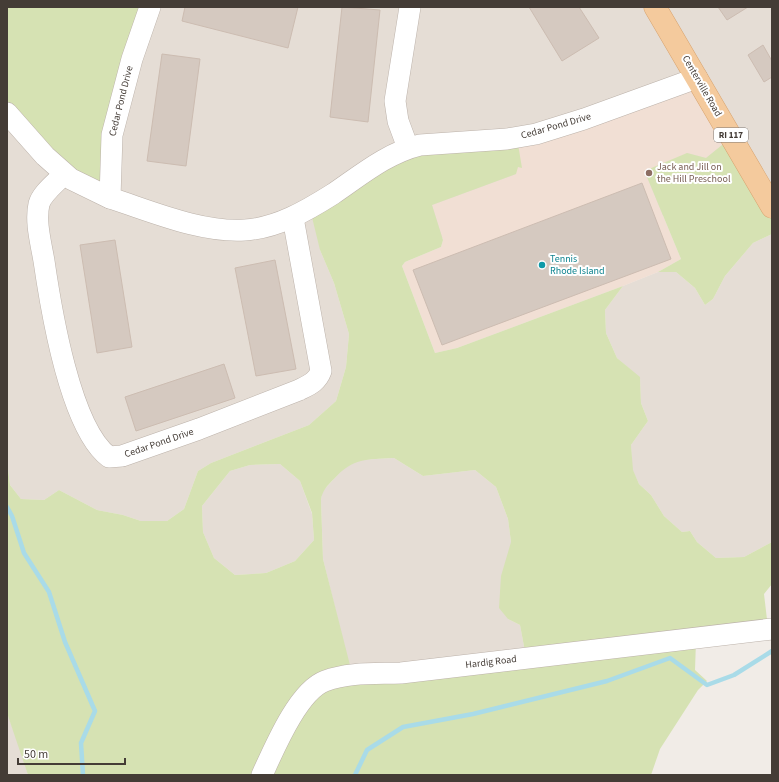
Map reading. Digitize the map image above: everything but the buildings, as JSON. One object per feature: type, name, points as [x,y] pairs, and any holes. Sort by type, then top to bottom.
[{"type":"main road","name":"Centerville Road","points":[[655,7],[772,207]]},
{"type":"street","name":"Cedar Pond Drive","points":[[110,198],[112,135],[132,59],[150,7]]},
{"type":"street","points":[[408,148],[398,121],[395,101],[410,7]]},
{"type":"street","name":"Cedar Pond Drive","points":[[7,113],[45,156],[64,174],[90,190],[148,212],[188,223],[225,230],[245,230],[278,223],[292,218],[317,204],[383,160],[408,148],[420,145],[507,139],[536,134],[584,119],[697,78]]},
{"type":"street","name":"Cedar Pond Drive","points":[[64,174],[39,202],[37,217],[47,279],[66,373],[94,442],[109,457],[122,456],[199,429],[299,390],[314,383],[319,377],[321,371],[292,218]]},
{"type":"street","name":"Hardig Road","points":[[262,775],[301,700],[311,689],[325,681],[366,673],[400,673],[772,628]]},
{"type":"shaded area","points":[[151,7],[772,7],[772,204],[320,250],[334,283],[349,334],[346,367],[336,401],[309,425],[211,463],[198,471],[184,509],[167,521],[141,521],[123,515],[97,510],[59,490],[44,500],[21,499],[10,485],[7,461],[7,110],[113,133]]},
{"type":"shaded area","points":[[693,80],[732,137],[706,158],[687,153],[647,177],[681,259],[658,272],[623,286],[457,348],[435,353],[402,266],[405,262],[441,247],[443,240],[432,205],[516,174],[517,138]]},
{"type":"shaded area","points":[[772,234],[772,542],[744,557],[716,558],[697,542],[690,531],[682,532],[664,516],[651,495],[639,484],[632,469],[631,445],[648,421],[641,403],[640,378],[617,358],[606,333],[605,310],[623,286],[658,272],[676,272],[695,288],[705,305],[713,299],[725,276],[753,243]]},
{"type":"shaded area","points":[[394,458],[423,476],[475,470],[496,487],[508,519],[511,542],[508,619],[520,625],[526,657],[351,673],[323,559],[322,492],[345,467],[359,460]]},
{"type":"shaded area","points":[[280,464],[300,481],[312,514],[314,540],[295,561],[266,573],[235,575],[214,558],[203,532],[202,506],[230,471],[250,465]]},
{"type":"shaded area","points":[[7,713],[19,745],[28,775],[7,775]]},
{"type":"green space","points":[[7,7],[151,7],[107,196],[7,110]]},
{"type":"green space","points":[[732,137],[772,204],[772,234],[753,243],[725,276],[713,299],[705,305],[695,288],[676,272],[658,272],[681,259],[647,177],[649,169],[687,153],[706,158]]},
{"type":"green space","points":[[517,138],[522,168],[518,167],[516,174],[432,205],[443,240],[441,247],[405,262],[402,266],[435,353],[457,348],[623,286],[605,310],[606,333],[617,358],[640,377],[641,403],[648,421],[631,445],[633,470],[639,484],[651,495],[664,516],[682,532],[690,531],[697,542],[716,558],[744,557],[772,542],[772,584],[764,594],[768,628],[696,641],[695,670],[707,681],[698,690],[660,749],[651,775],[28,775],[7,713],[7,461],[10,485],[21,499],[44,500],[59,490],[97,510],[123,515],[141,521],[167,521],[184,509],[198,471],[211,463],[309,425],[336,401],[346,367],[349,334],[334,283],[320,250],[310,209],[409,147]],"holes":[[[394,458],[423,476],[475,470],[496,487],[508,519],[511,542],[501,576],[499,608],[508,619],[520,625],[526,657],[352,673],[323,559],[322,494],[341,472],[354,463],[368,460]],[[280,464],[300,481],[312,513],[314,540],[295,561],[266,573],[235,575],[214,558],[203,532],[202,506],[230,471],[250,465]]]},
{"type":"waterway","points":[[7,507],[12,516],[24,553],[49,592],[65,642],[95,711],[81,743],[83,775]]},
{"type":"waterway","points":[[355,775],[367,750],[403,727],[473,714],[607,681],[670,658],[707,685],[734,675],[772,651]]},
{"type":"place","name":"Jack and Jill on the Hill Preschool","points":[[649,173]]},
{"type":"place","name":"Tennis Rhode Island","points":[[542,265]]}]
